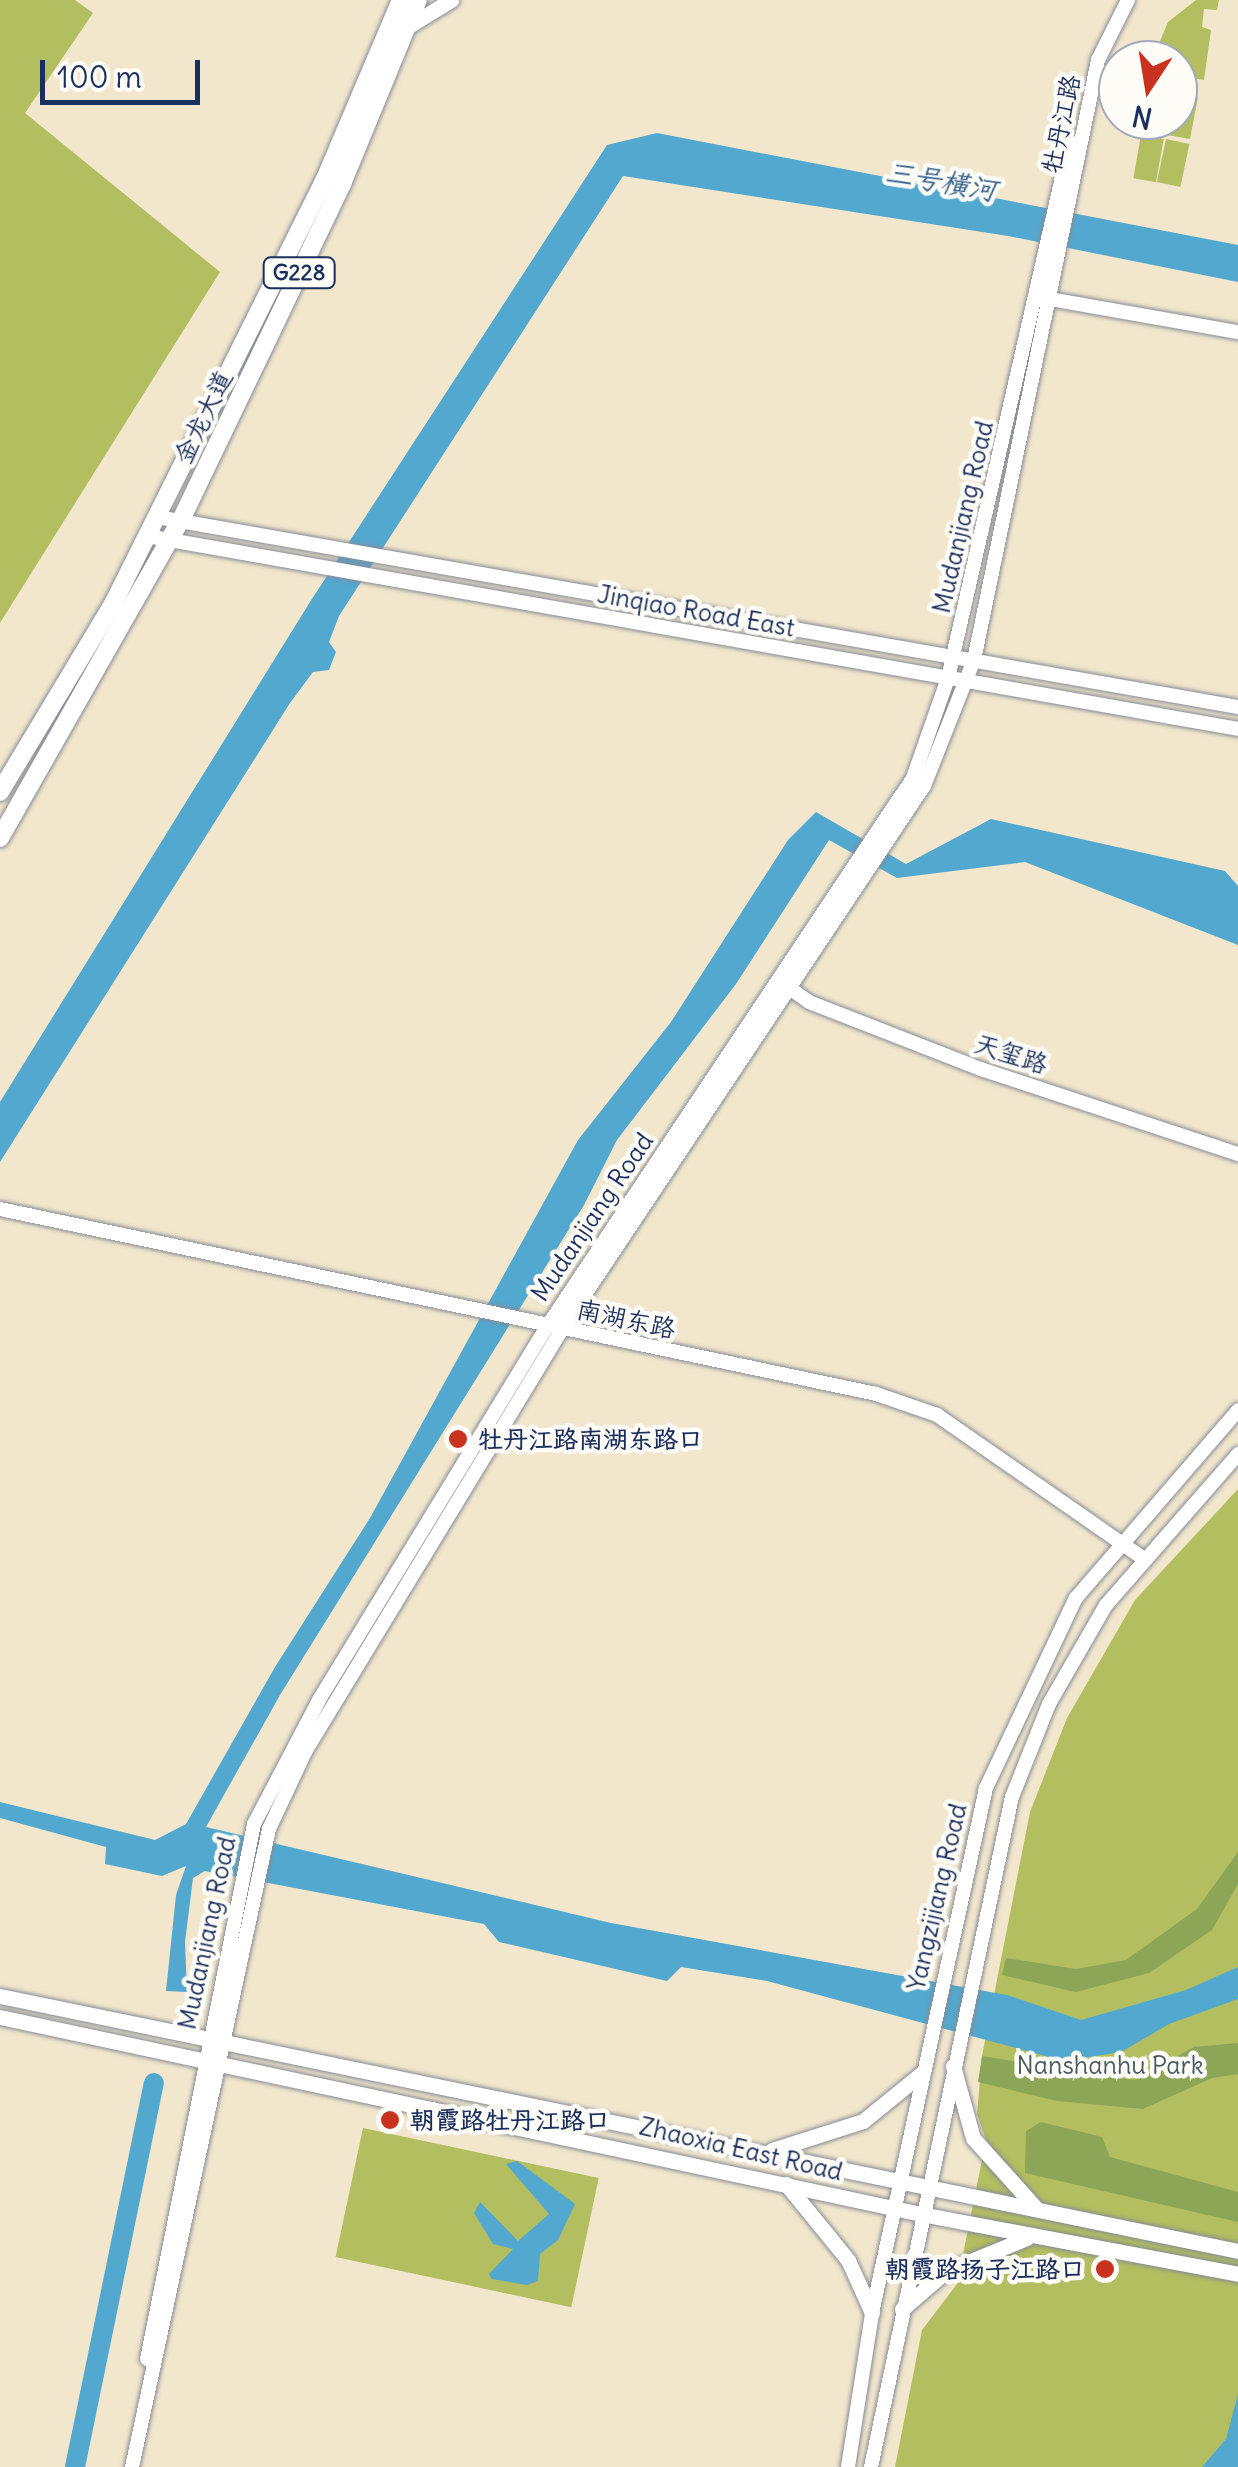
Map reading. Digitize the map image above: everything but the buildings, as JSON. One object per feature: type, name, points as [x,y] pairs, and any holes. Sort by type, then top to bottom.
[{"type":"highway","name":"金龙大道","points":[[0,792],[148,536],[324,179],[401,0]]},
{"type":"highway","name":"金龙大道","points":[[0,838],[181,520],[342,184],[418,0]]},
{"type":"main road","points":[[407,27],[451,0]]},
{"type":"main road","name":"Zhaoxia East Road","points":[[0,1996],[214,2043],[902,2178],[1238,2251]]},
{"type":"main road","name":"Zhaoxia East Road","points":[[0,2018],[896,2209],[1238,2274]]},
{"type":"main road","points":[[953,2066],[973,2138],[1035,2207]]},
{"type":"main road","points":[[766,2151],[863,2121],[922,2074]]},
{"type":"main road","points":[[786,2184],[848,2260],[872,2313]]},
{"type":"main road","points":[[902,2309],[946,2272],[1035,2236]]},
{"type":"street","name":"Mudanjiang Road","points":[[122,2467],[245,1889],[262,1827],[555,1327],[784,984],[924,786],[966,682],[974,660],[1090,62],[1117,0]]},
{"type":"street","name":"牡丹江路","points":[[1062,204],[1098,60],[1128,0]]},
{"type":"street","name":"Mudanjiang Road","points":[[882,841],[913,778],[948,678],[1043,298]]},
{"type":"street","points":[[1043,298],[1238,332]]},
{"type":"street","name":"Jinqiao Road East","points":[[157,517],[1238,707]]},
{"type":"street","name":"Jinqiao Road East","points":[[148,536],[1238,729]]},
{"type":"street","name":"天玺路","points":[[784,984],[981,1069],[1238,1154]]},
{"type":"street","name":"南湖东路","points":[[0,1208],[477,1306],[555,1327],[876,1394],[937,1416],[1143,1558]]},
{"type":"street","name":"Yangzijiang Road","points":[[848,2467],[872,2313],[941,1976],[1000,1753],[1048,1646],[1119,1541],[1238,1410]]},
{"type":"street","name":"Yangzijiang Road","points":[[871,2467],[921,2214],[1012,1797],[1049,1704],[1106,1605],[1143,1558],[1238,1454]]},
{"type":"street","name":"Mudanjiang Road","points":[[132,2467],[210,2062]]},
{"type":"green space","points":[[0,0],[75,0],[93,13],[25,113],[220,272],[0,623]]},
{"type":"green space","points":[[1196,0],[1219,0],[1217,10],[1204,9],[1202,27],[1211,30],[1204,80],[1198,79],[1198,40],[1160,40],[1168,22]]},
{"type":"green space","points":[[1140,140],[1163,140],[1156,182],[1133,178]]},
{"type":"green space","points":[[1166,140],[1189,144],[1180,187],[1157,182]]},
{"type":"green space","name":"Nanshanhu Park","points":[[1238,1489],[1238,2467],[895,2467],[922,2330],[957,2284],[986,2140],[977,2114],[982,2056],[1030,1812],[1067,1718],[1135,1600]]},
{"type":"green space","points":[[1238,1852],[1238,1884],[1212,1930],[1149,1973],[1076,1992],[1002,1975],[1006,1958],[1076,1969],[1126,1960],[1197,1909]]},
{"type":"green space","points":[[1238,2043],[1238,2074],[1212,2078],[1143,2109],[1057,2101],[978,2082],[982,2056],[1134,2080],[1194,2047]]},
{"type":"green space","points":[[1041,2122],[1102,2137],[1110,2157],[1238,2192],[1238,2222],[1025,2173],[1026,2131]]},
{"type":"green space","points":[[363,2128],[599,2178],[571,2307],[336,2257]]},
{"type":"water","points":[[657,133],[1238,245],[1238,282],[1008,236],[623,176],[339,616],[329,642],[336,652],[329,670],[313,672],[290,703],[0,1162],[0,1102],[310,602],[607,145]]},
{"type":"water","points":[[816,812],[906,864],[991,819],[1225,871],[1238,886],[1238,945],[1025,862],[897,878],[829,840],[736,984],[617,1140],[584,1205],[280,1695],[206,1827],[611,1923],[1007,1995],[1081,2020],[1186,1990],[1238,1967],[1238,1999],[1169,2024],[1121,2052],[1064,2061],[767,1981],[681,1967],[667,1981],[499,1942],[484,1924],[205,1871],[193,1878],[185,1942],[187,1992],[166,1991],[176,1895],[186,1866],[162,1876],[105,1864],[106,1847],[0,1818],[0,1802],[155,1840],[186,1824],[275,1667],[370,1518],[578,1140],[671,1022],[788,840]]},
{"type":"water","points":[[517,2161],[575,2204],[558,2240],[540,2254],[538,2281],[527,2285],[492,2279],[489,2274],[513,2249],[493,2244],[474,2213],[480,2202],[518,2241],[549,2214],[506,2164]]},
{"type":"water","points":[[1238,2394],[1238,2467],[1202,2467],[1226,2439]]},
{"type":"waterway","points":[[75,2467],[154,2083]]},
{"type":"place","name":"牡丹江路南湖东路口","points":[[458,1439]]},
{"type":"place","name":"朝霞路牡丹江路口","points":[[390,2120]]},
{"type":"place","name":"朝霞路扬子江路口","points":[[1105,2269]]},
{"type":"water label","name":"三号横河","points":[[941,181]]}]
